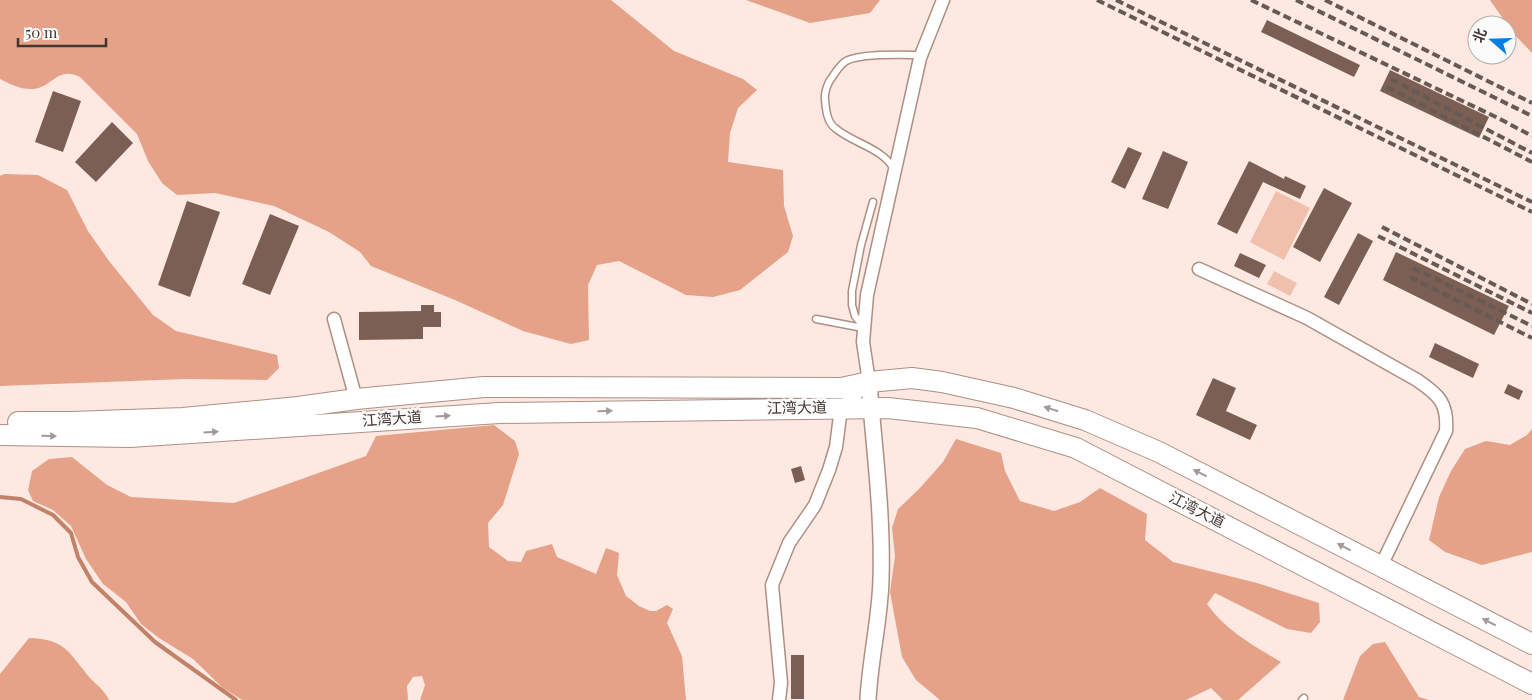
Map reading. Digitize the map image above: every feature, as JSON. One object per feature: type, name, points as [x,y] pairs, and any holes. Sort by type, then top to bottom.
[{"type":"highway","name":"江湾大道","points":[[0,422],[72,422],[183,418],[298,407],[356,399],[484,388],[841,388],[869,382],[912,378],[942,382],[1014,398],[1086,420],[1159,452],[1532,644]]},
{"type":"highway","name":"江湾大道","points":[[0,435],[130,437],[499,412],[888,408],[977,418],[1076,448],[1532,684]]},
{"type":"street","points":[[868,700],[881,582],[880,505],[869,382],[863,342],[867,294],[922,55],[943,0]]},
{"type":"street","points":[[1199,269],[1308,318],[1417,380],[1442,401],[1447,416],[1446,431],[1380,566]]},
{"type":"street","points":[[334,319],[356,399]]},
{"type":"street","points":[[779,700],[781,683],[772,584],[789,543],[814,505],[829,470],[836,447],[841,408],[869,382]]},
{"type":"lane","points":[[895,171],[888,160],[872,148],[834,128],[828,120],[825,97],[829,82],[840,65],[847,61],[860,57],[922,55]]},
{"type":"lane","points":[[865,328],[855,316],[852,305],[852,291],[872,202]]},
{"type":"lane","points":[[816,319],[865,328]]},
{"type":"shaded area","points":[[0,0],[611,0],[674,51],[743,79],[757,90],[738,108],[730,133],[728,162],[783,170],[784,206],[793,236],[788,252],[740,290],[713,297],[686,295],[619,261],[597,265],[588,285],[589,340],[571,344],[523,331],[455,300],[371,266],[360,252],[329,232],[274,206],[215,193],[177,195],[162,183],[148,161],[137,134],[80,77],[72,74],[61,75],[34,89],[20,88],[0,79]]},
{"type":"shaded area","points":[[746,0],[880,0],[870,13],[810,23]]},
{"type":"shaded area","points":[[1490,0],[1532,0],[1532,53],[1517,37],[1517,15],[1500,15]]},
{"type":"shaded area","points":[[4,174],[38,175],[67,190],[88,231],[109,261],[153,315],[176,331],[277,355],[279,368],[267,380],[185,379],[0,386],[0,176]]},
{"type":"shaded area","points":[[1276,191],[1310,208],[1284,260],[1250,242]]},
{"type":"shaded area","points":[[1274,271],[1297,283],[1290,296],[1267,284]]},
{"type":"shaded area","points":[[494,425],[515,441],[519,454],[503,505],[488,523],[489,547],[508,561],[521,562],[526,551],[552,544],[557,557],[596,574],[606,548],[619,553],[617,575],[626,596],[639,606],[650,611],[656,611],[667,605],[673,609],[667,623],[682,656],[686,700],[420,700],[425,685],[422,676],[413,677],[407,686],[408,700],[242,700],[223,688],[193,659],[159,638],[141,624],[126,602],[103,584],[86,559],[71,526],[53,510],[33,501],[28,490],[32,471],[49,459],[72,457],[107,485],[131,497],[234,503],[366,456],[376,436]]},
{"type":"shaded area","points":[[1532,429],[1532,552],[1482,565],[1445,552],[1429,540],[1439,497],[1451,471],[1465,449],[1486,441],[1510,445],[1527,435]]},
{"type":"shaded area","points":[[956,439],[1001,453],[1005,471],[1020,501],[1054,511],[1080,502],[1100,488],[1147,514],[1145,540],[1173,562],[1257,583],[1319,603],[1320,622],[1311,633],[1287,629],[1215,593],[1207,604],[1222,622],[1241,637],[1281,662],[1238,700],[1223,700],[1211,688],[1186,700],[940,700],[916,680],[902,657],[890,592],[895,556],[892,528],[898,509],[943,462]]},
{"type":"shaded area","points":[[29,638],[52,641],[60,645],[72,655],[109,700],[0,700],[0,674]]},
{"type":"shaded area","points":[[1385,642],[1419,697],[1429,700],[1343,700],[1360,656],[1373,644]]},
{"type":"building","points":[[1267,20],[1360,65],[1354,77],[1261,32]]},
{"type":"building","points":[[1390,70],[1489,117],[1479,138],[1380,91]]},
{"type":"building","points":[[53,91],[81,101],[63,152],[35,142]]},
{"type":"building","points":[[112,122],[133,143],[96,182],[75,162]]},
{"type":"building","points":[[1128,147],[1142,153],[1125,189],[1111,182]]},
{"type":"building","points":[[1163,151],[1188,162],[1168,209],[1142,199]]},
{"type":"building","points":[[1249,161],[1284,179],[1285,176],[1306,186],[1300,199],[1263,182],[1237,234],[1217,224]]},
{"type":"building","points":[[1324,188],[1352,203],[1320,262],[1293,247]]},
{"type":"building","points":[[187,201],[220,212],[190,297],[158,285]]},
{"type":"building","points":[[270,214],[299,226],[270,295],[242,284]]},
{"type":"building","points":[[1358,233],[1373,241],[1339,305],[1324,297]]},
{"type":"building","points":[[1396,252],[1509,306],[1494,335],[1383,280]]},
{"type":"building","points":[[1240,253],[1266,265],[1259,278],[1234,266]]},
{"type":"building","points":[[421,305],[434,305],[434,312],[441,312],[441,327],[423,327],[423,339],[359,340],[359,312],[421,311]]},
{"type":"building","points":[[1435,343],[1479,364],[1473,378],[1429,357]]},
{"type":"building","points":[[1213,378],[1236,388],[1226,411],[1257,425],[1250,440],[1196,415]]},
{"type":"building","points":[[1508,384],[1523,391],[1519,400],[1504,393]]},
{"type":"building","points":[[801,466],[805,480],[795,483],[791,469]]},
{"type":"building","points":[[791,655],[804,655],[804,699],[791,699]]},
{"type":"waterway","points":[[0,497],[21,499],[53,515],[71,533],[78,557],[92,582],[155,642],[236,700]]},
{"type":"railway","points":[[1097,0],[1532,212]]},
{"type":"railway","points":[[1116,0],[1532,202]]},
{"type":"railway","points":[[1251,0],[1532,136]]},
{"type":"railway","points":[[1296,0],[1532,116]]},
{"type":"railway","points":[[1325,0],[1532,103]]},
{"type":"railway","points":[[1391,79],[1532,153]]},
{"type":"railway","points":[[1387,87],[1532,162]]},
{"type":"railway","points":[[1382,227],[1532,304]]},
{"type":"railway","points":[[1378,236],[1532,313]]},
{"type":"railway","points":[[1413,268],[1532,326]]},
{"type":"railway","points":[[1410,277],[1532,338]]}]
